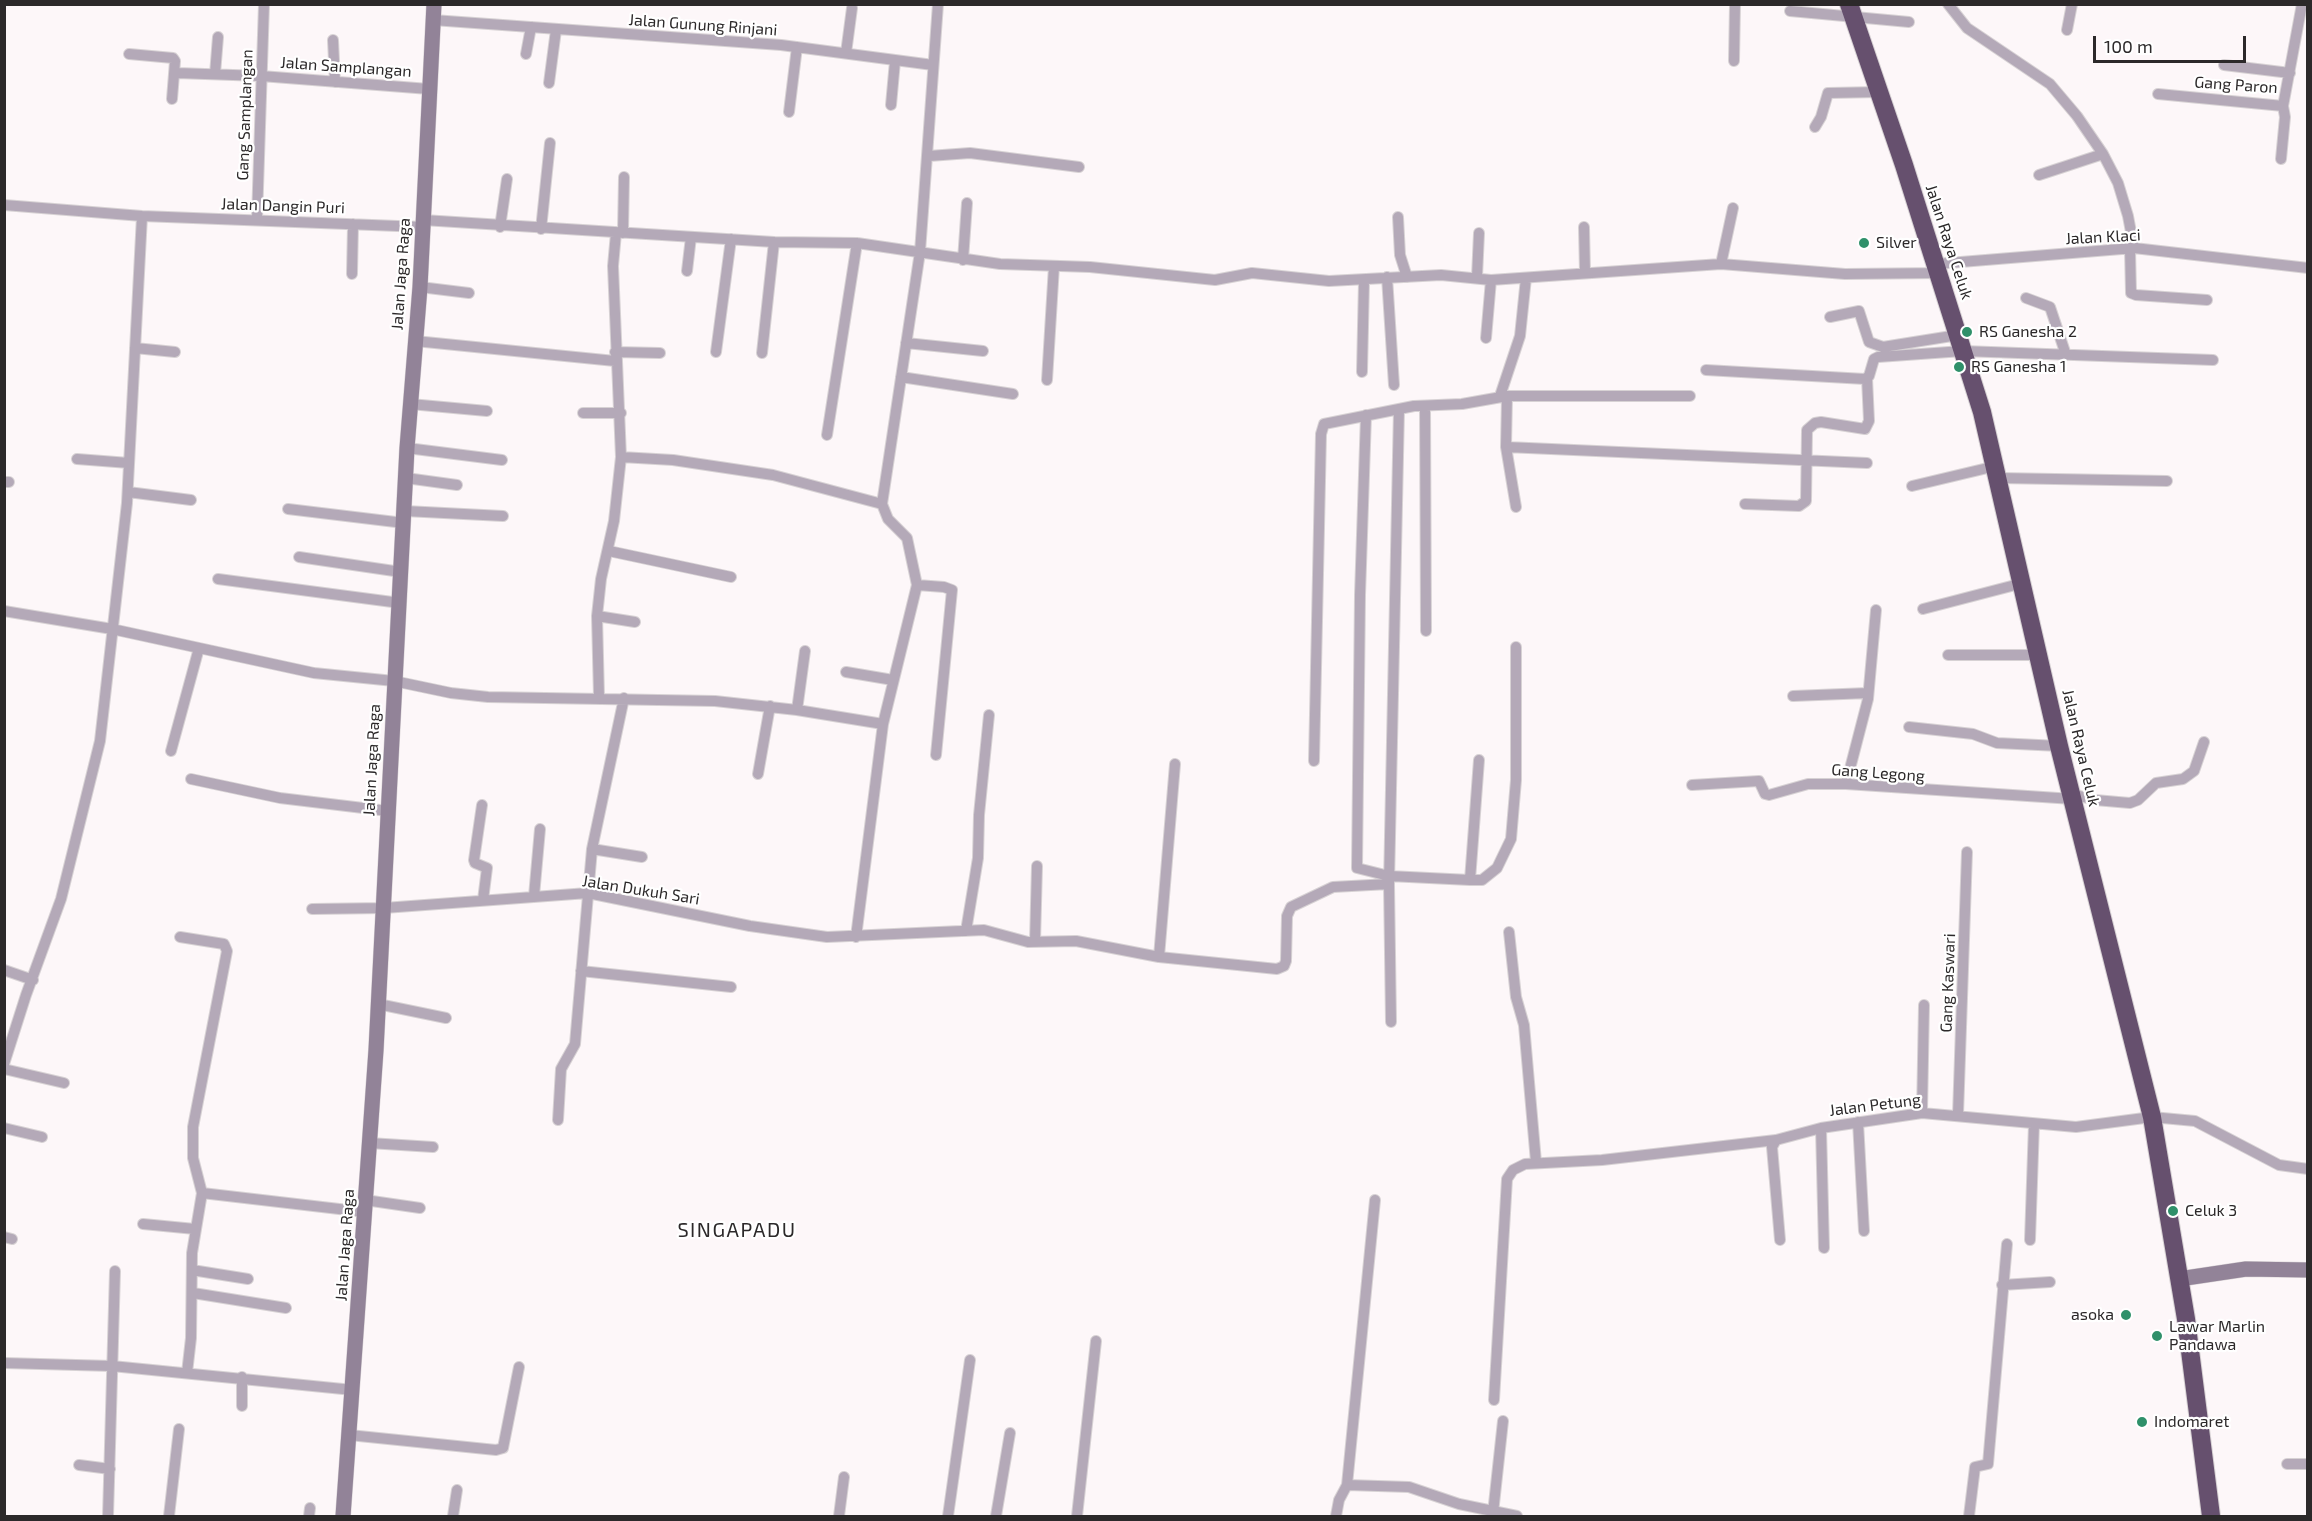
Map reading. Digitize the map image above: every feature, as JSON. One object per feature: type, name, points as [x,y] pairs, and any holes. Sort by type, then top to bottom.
[{"type":"highway","name":"Jalan Raya Celuk","points":[[1851,11],[1937,269],[1997,472],[2060,746],[2152,1118],[2179,1279],[2211,1516]]},
{"type":"street","points":[[856,937],[883,724],[917,585],[907,538],[888,519],[882,504],[921,252],[938,4]]},
{"type":"street","points":[[1734,61],[1735,4]]},
{"type":"street","points":[[1948,4],[1967,28],[2050,84],[2103,154],[2118,183],[2128,216],[2132,248],[2130,286],[2133,294],[2207,300]]},
{"type":"street","points":[[2067,30],[2072,4]]},
{"type":"street","name":"Gang Paron","points":[[2158,94],[2283,106],[2302,4]]},
{"type":"street","points":[[846,53],[852,8]]},
{"type":"street","name":"Gang Samplangan","points":[[257,219],[264,9]]},
{"type":"street","points":[[1790,11],[1851,11],[1909,22]]},
{"type":"street","name":"Jalan Gunung Rinjani","points":[[434,12],[556,30],[797,47],[933,65]]},
{"type":"street","name":"Jalan Jaga Raga","points":[[343,1516],[384,908],[407,448],[420,287],[434,12]]},
{"type":"street","points":[[526,54],[531,27]]},
{"type":"street","points":[[549,83],[556,30]]},
{"type":"street","points":[[215,75],[218,37]]},
{"type":"street","points":[[333,40],[335,82]]},
{"type":"street","points":[[789,112],[797,47]]},
{"type":"street","points":[[129,54],[173,58],[175,61],[172,99]]},
{"type":"street","points":[[891,105],[895,61]]},
{"type":"street","points":[[2224,65],[2290,73]]},
{"type":"street","name":"Jalan Samplangan","points":[[174,74],[261,76],[429,88]]},
{"type":"street","points":[[1815,127],[1821,117],[1828,93],[1879,92]]},
{"type":"street","points":[[2281,159],[2285,117],[2283,106]]},
{"type":"street","points":[[541,229],[550,143]]},
{"type":"street","points":[[2039,175],[2103,154]]},
{"type":"street","points":[[929,156],[988,155],[1080,167]]},
{"type":"street","points":[[599,697],[597,616],[601,579],[609,551],[621,457],[621,413],[615,357],[613,266],[619,233],[624,177]]},
{"type":"street","points":[[500,227],[507,179]]},
{"type":"street","points":[[963,260],[967,203]]},
{"type":"street","name":"Jalan Dangin Puri","points":[[4,205],[142,216],[353,224],[423,224],[774,242],[857,243],[963,260],[1054,266]]},
{"type":"street","points":[[1721,264],[1733,208]]},
{"type":"street","points":[[4,1064],[61,899],[100,741],[112,653],[112,629],[128,492],[142,216]]},
{"type":"street","points":[[1398,217],[1400,255],[1407,277]]},
{"type":"street","points":[[352,274],[353,224]]},
{"type":"street","points":[[1584,227],[1585,273]]},
{"type":"street","points":[[1477,277],[1479,233]]},
{"type":"street","points":[[687,271],[691,237]]},
{"type":"street","points":[[716,352],[731,238]]},
{"type":"street","points":[[762,353],[774,242]]},
{"type":"street","points":[[827,435],[857,243]]},
{"type":"street","name":"Jalan Klaci","points":[[1054,266],[1133,271],[1197,279],[1224,279],[1252,273],[1329,282],[1364,281],[1387,277],[1477,277],[1491,280],[1721,264],[1845,274],[1937,269],[2132,248],[2307,268]]},
{"type":"street","points":[[1047,380],[1054,266]]},
{"type":"street","points":[[1387,277],[1394,385]]},
{"type":"street","points":[[1516,507],[1506,447],[1504,396],[1520,336],[1526,278]]},
{"type":"street","points":[[1486,338],[1491,280]]},
{"type":"street","points":[[1362,372],[1364,281]]},
{"type":"street","points":[[420,287],[469,292]]},
{"type":"street","points":[[2026,298],[2050,307],[2065,352]]},
{"type":"street","points":[[1830,317],[1859,311],[1869,342],[1883,347],[1957,340],[2065,352],[2213,360]]},
{"type":"street","points":[[1745,504],[1803,504],[1808,498],[1806,434],[1815,423],[1861,429],[1866,427],[1869,421],[1867,378],[1872,361],[1878,357],[1957,340]]},
{"type":"street","points":[[415,341],[615,357],[660,353]]},
{"type":"street","points":[[906,343],[983,351]]},
{"type":"street","points":[[135,348],[175,352]]},
{"type":"street","points":[[1706,370],[1867,378]]},
{"type":"street","points":[[901,378],[1013,394]]},
{"type":"street","points":[[1314,761],[1322,428],[1332,420],[1398,409],[1481,402],[1504,396],[1690,396]]},
{"type":"street","points":[[410,404],[487,411]]},
{"type":"street","points":[[1425,406],[1426,631]]},
{"type":"street","points":[[1391,1022],[1389,880],[1398,409]]},
{"type":"street","points":[[583,413],[621,413]]},
{"type":"street","points":[[1366,415],[1356,863],[1360,871],[1389,880],[1482,880],[1497,868],[1511,839],[1516,780],[1516,647]]},
{"type":"street","points":[[1506,447],[1867,463]]},
{"type":"street","points":[[407,448],[502,460]]},
{"type":"street","points":[[621,457],[673,460],[773,475],[882,504]]},
{"type":"street","points":[[77,459],[129,463]]},
{"type":"street","points":[[1912,486],[1997,472],[2168,481]]},
{"type":"street","points":[[406,478],[456,485]]},
{"type":"street","points":[[128,492],[191,500]]},
{"type":"street","points":[[288,509],[404,517],[503,516]]},
{"type":"street","points":[[609,551],[731,578]]},
{"type":"street","points":[[299,557],[401,572]]},
{"type":"street","points":[[218,579],[400,603]]},
{"type":"street","points":[[1923,609],[2023,584]]},
{"type":"street","points":[[917,585],[944,586],[952,590],[936,755]]},
{"type":"street","points":[[1846,784],[1868,693],[1876,610]]},
{"type":"street","points":[[4,611],[112,629],[314,673],[394,681],[451,693],[488,697],[599,697],[770,706],[883,724]]},
{"type":"street","points":[[597,616],[635,622]]},
{"type":"street","points":[[171,751],[199,648]]},
{"type":"street","points":[[797,710],[805,651]]},
{"type":"street","points":[[1948,655],[2039,655]]},
{"type":"street","points":[[846,672],[893,680]]},
{"type":"street","points":[[1793,696],[1868,693]]},
{"type":"street","points":[[558,1120],[561,1069],[575,1044],[592,849],[624,698]]},
{"type":"street","points":[[758,774],[770,706]]},
{"type":"street","points":[[966,931],[978,858],[979,815],[989,715]]},
{"type":"street","points":[[1909,727],[1973,734],[1997,743],[2060,746]]},
{"type":"street","name":"Gang Legong","points":[[1692,785],[1759,781],[1765,794],[1769,795],[1808,784],[1846,784],[2072,796],[2130,803],[2138,800],[2156,783],[2183,779],[2194,771],[2204,742]]},
{"type":"street","points":[[1470,880],[1479,760]]},
{"type":"street","points":[[1159,957],[1175,764]]},
{"type":"street","points":[[191,778],[280,798],[388,811]]},
{"type":"street","points":[[482,805],[474,860],[475,863],[487,868],[483,900]]},
{"type":"street","points":[[534,896],[540,829]]},
{"type":"street","points":[[592,849],[642,857]]},
{"type":"street","name":"Gang Kaswari","points":[[1958,1115],[1967,852]]},
{"type":"street","points":[[1035,942],[1037,866]]},
{"type":"street","name":"Jalan Dukuh Sari","points":[[312,909],[384,908],[588,893],[750,926],[827,937],[984,930],[1035,942],[1076,941],[1159,957],[1281,968],[1286,961],[1289,909],[1333,887],[1389,880]]},
{"type":"street","points":[[1494,1400],[1507,1179],[1513,1170],[1536,1162],[1524,1025],[1516,997],[1509,932]]},
{"type":"street","points":[[180,937],[224,944],[227,951],[193,1127],[192,1150],[202,1193],[195,1229],[187,1373]]},
{"type":"street","points":[[4,970],[33,980]]},
{"type":"street","points":[[581,971],[732,987]]},
{"type":"street","points":[[378,1004],[446,1018]]},
{"type":"street","points":[[1923,1113],[1924,1005]]},
{"type":"street","points":[[4,1069],[64,1083]]},
{"type":"street","name":"Jalan Petung","points":[[1536,1162],[1602,1160],[1776,1140],[1821,1128],[1923,1113],[2076,1127],[2152,1118],[2202,1123],[2279,1165],[2307,1169]]},
{"type":"street","points":[[1858,1122],[1864,1231]]},
{"type":"street","points":[[2030,1240],[2034,1124]]},
{"type":"street","points":[[4,1128],[42,1137]]},
{"type":"street","points":[[1821,1128],[1824,1248]]},
{"type":"street","points":[[1776,1140],[1772,1147],[1780,1240]]},
{"type":"street","points":[[369,1143],[433,1147]]},
{"type":"street","points":[[202,1193],[420,1208]]},
{"type":"street","points":[[1336,1516],[1339,1500],[1347,1485],[1375,1200]]},
{"type":"street","points":[[143,1224],[195,1229]]},
{"type":"street","points":[[1969,1516],[1975,1467],[1988,1464],[2007,1244]]},
{"type":"street","points":[[2179,1279],[2246,1269],[2307,1270]]},
{"type":"street","points":[[192,1270],[248,1279]]},
{"type":"street","points":[[108,1516],[115,1271]]},
{"type":"street","points":[[2002,1285],[2050,1282]]},
{"type":"street","points":[[193,1293],[286,1308]]},
{"type":"street","points":[[1077,1516],[1096,1341]]},
{"type":"street","points":[[948,1516],[970,1360]]},
{"type":"street","points":[[4,1363],[112,1366],[242,1377],[353,1390]]},
{"type":"street","points":[[350,1435],[496,1450],[503,1448],[519,1367]]},
{"type":"street","points":[[242,1377],[242,1406]]},
{"type":"street","points":[[1493,1513],[1503,1421]]},
{"type":"street","points":[[169,1516],[179,1430]]},
{"type":"street","points":[[996,1516],[1010,1433]]},
{"type":"street","points":[[2287,1464],[2307,1464]]},
{"type":"street","points":[[79,1465],[110,1469]]},
{"type":"street","points":[[839,1516],[844,1477]]},
{"type":"street","points":[[1347,1485],[1409,1487],[1493,1513],[1517,1516]]},
{"type":"street","points":[[453,1516],[457,1490]]},
{"type":"place","name":"Silver","points":[[1864,243]]},
{"type":"place","name":"RS Ganesha 2","points":[[1967,332]]},
{"type":"place","name":"RS Ganesha 1","points":[[1959,367]]},
{"type":"place","name":"Celuk 3","points":[[2173,1211]]},
{"type":"place","name":"asoka","points":[[2126,1315]]},
{"type":"place","name":"Lawar Marlin Pandawa","points":[[2157,1336]]},
{"type":"place","name":"Indomaret","points":[[2142,1422]]},
{"type":"district","name":"SINGAPADU","points":[[737,1230]]}]
